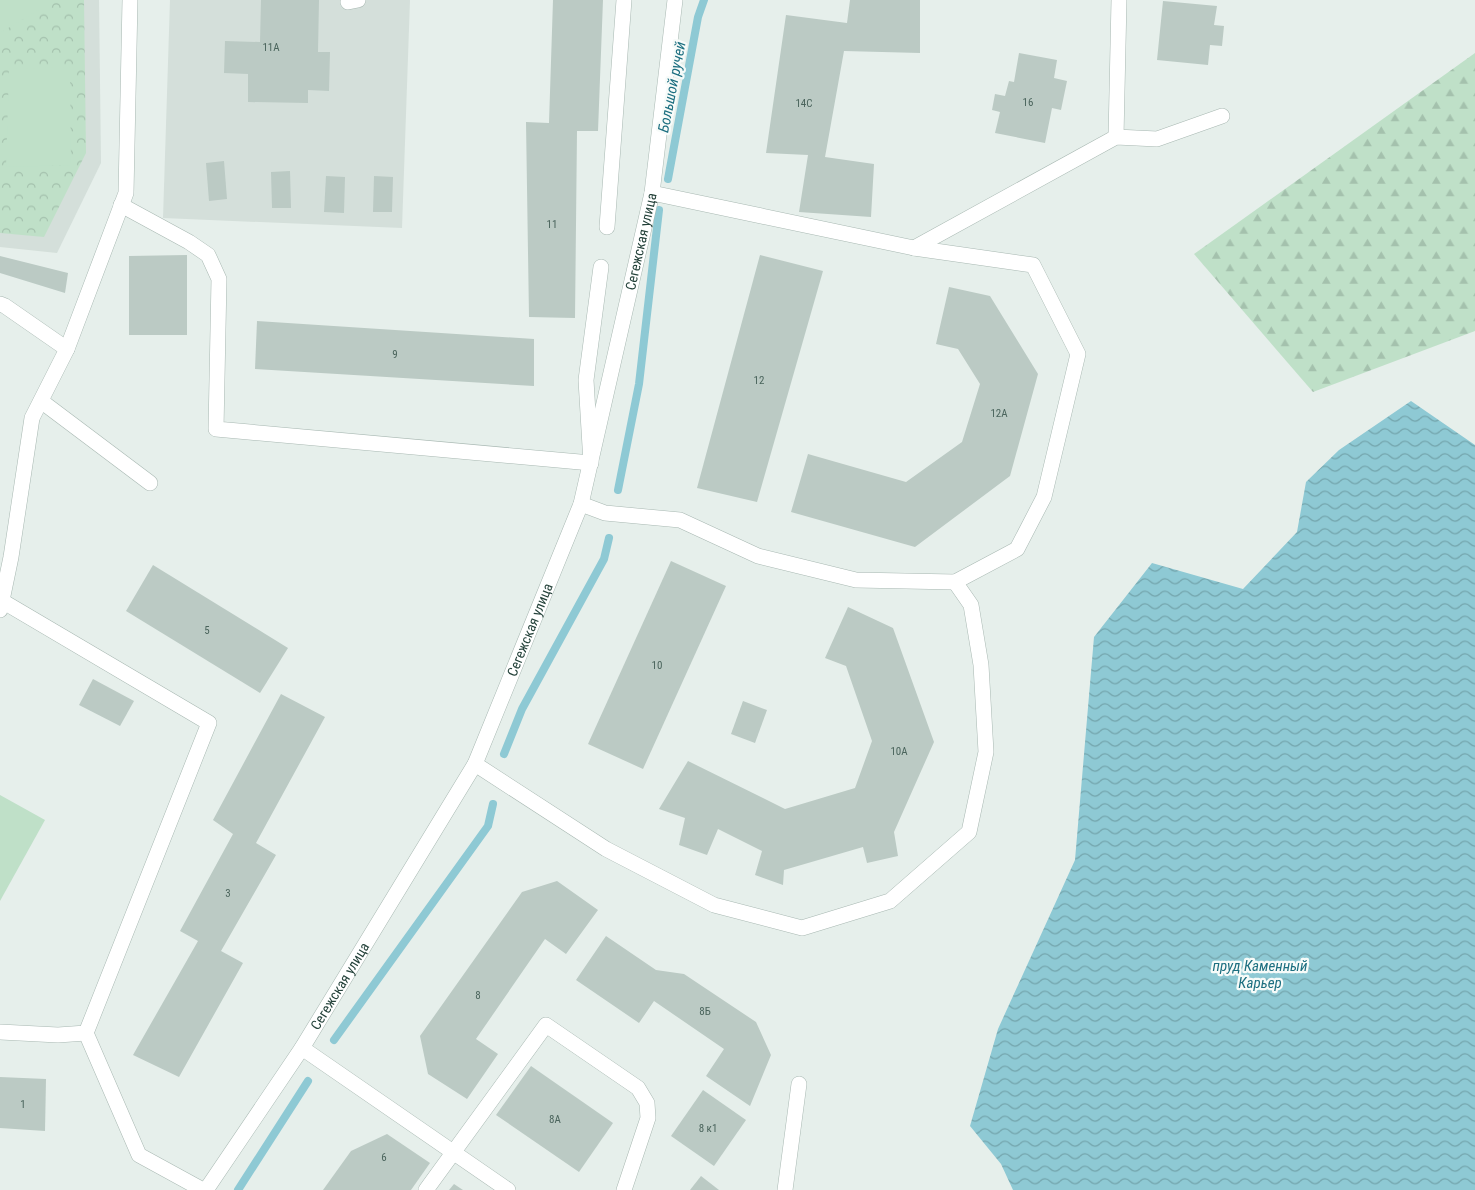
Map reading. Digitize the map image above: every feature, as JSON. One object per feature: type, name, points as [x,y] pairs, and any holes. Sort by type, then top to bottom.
[{"type":"street","points":[[130,0],[126,193],[67,349],[32,418],[11,557],[1,606],[209,723],[86,1033],[139,1156],[205,1190]]},
{"type":"street","points":[[607,227],[624,0]]},
{"type":"street","name":"Сегежская улица","points":[[205,1190],[302,1048],[474,764],[582,504],[652,192],[675,0]]},
{"type":"street","points":[[1116,136],[1119,0]]},
{"type":"street","points":[[914,248],[1116,136],[1157,139],[1222,116]]},
{"type":"street","points":[[582,504],[605,513],[680,520],[758,556],[856,580],[955,582],[1017,549],[1044,497],[1078,354],[1033,265],[914,248],[652,192]]},
{"type":"street","points":[[121,206],[208,254],[219,279],[216,429],[591,463],[586,380],[600,266]]},
{"type":"street","points":[[0,304],[67,349]]},
{"type":"street","points":[[41,401],[150,483]]},
{"type":"street","points":[[474,764],[606,849],[714,905],[802,928],[890,900],[970,832],[986,752],[981,665],[971,605],[955,582]]},
{"type":"street","points":[[426,1190],[546,1025],[638,1088],[648,1103],[648,1118],[624,1190]]},
{"type":"street","points":[[0,1032],[58,1035],[86,1033]]},
{"type":"street","points":[[302,1048],[508,1190]]},
{"type":"street","points":[[785,1190],[799,1084]]},
{"type":"shaded area","points":[[0,0],[99,0],[101,163],[57,253],[0,247]]},
{"type":"shaded area","points":[[170,0],[410,0],[402,228],[163,218]]},
{"type":"green space","points":[[0,0],[84,0],[86,153],[44,237],[0,233]]},
{"type":"green space","points":[[0,0],[40,0],[40,9],[0,33]]},
{"type":"green space","points":[[1475,53],[1475,331],[1313,392],[1194,254]]},
{"type":"green space","points":[[70,67],[71,165],[6,167],[9,69]]},
{"type":"green space","points":[[0,795],[45,820],[0,901]]},
{"type":"water","name":"пруд Каменный Карьер","points":[[1411,401],[1475,445],[1475,1190],[1013,1190],[1001,1164],[970,1126],[998,1029],[1075,860],[1094,637],[1152,563],[1243,589],[1297,532],[1306,482],[1339,450]]},
{"type":"building","points":[[261,0],[319,0],[318,52],[330,52],[329,91],[308,90],[308,103],[248,102],[248,74],[224,73],[225,41],[260,42]]},
{"type":"building","points":[[553,0],[603,0],[598,131],[577,131],[575,318],[529,317],[526,122],[549,123]]},
{"type":"building","points":[[850,0],[920,0],[920,53],[844,51],[825,157],[874,164],[871,217],[799,212],[808,155],[766,153],[786,15],[847,23]]},
{"type":"building","points":[[1163,1],[1217,6],[1214,25],[1224,26],[1222,46],[1210,45],[1208,65],[1157,60]]},
{"type":"building","points":[[1019,53],[1057,60],[1054,78],[1067,81],[1061,110],[1052,108],[1045,143],[995,133],[1000,112],[992,110],[995,94],[1005,96],[1009,81],[1014,82]]},
{"type":"building","points":[[224,161],[227,199],[209,201],[206,163]]},
{"type":"building","points":[[290,171],[291,208],[272,208],[271,172]]},
{"type":"building","points":[[326,176],[345,177],[344,213],[324,212]]},
{"type":"building","points":[[374,176],[393,177],[392,212],[373,212]]},
{"type":"building","points":[[187,255],[187,335],[129,335],[129,256]]},
{"type":"building","points":[[760,255],[823,271],[757,502],[697,488]]},
{"type":"building","points":[[0,256],[68,273],[65,293],[0,273]]},
{"type":"building","points":[[949,287],[990,296],[1038,374],[1010,476],[915,547],[791,512],[808,454],[906,482],[962,442],[980,384],[958,349],[936,344]]},
{"type":"building","points":[[257,321],[534,339],[534,386],[255,369]]},
{"type":"building","points":[[671,561],[726,586],[643,769],[588,744]]},
{"type":"building","points":[[153,565],[288,648],[260,693],[126,611]]},
{"type":"building","points":[[848,607],[893,628],[934,742],[894,832],[898,856],[867,863],[863,847],[784,870],[783,885],[755,875],[762,851],[718,829],[707,855],[679,845],[685,818],[659,809],[688,761],[785,809],[855,788],[872,741],[846,666],[825,658]]},
{"type":"building","points":[[93,679],[134,701],[120,726],[79,705]]},
{"type":"building","points":[[281,694],[325,717],[256,843],[276,855],[221,951],[243,963],[179,1077],[133,1055],[198,941],[180,931],[233,834],[213,820]]},
{"type":"building","points":[[743,701],[767,710],[755,743],[731,734]]},
{"type":"building","points":[[557,881],[598,910],[566,954],[545,939],[476,1039],[498,1054],[467,1099],[428,1074],[420,1036],[522,892]]},
{"type":"building","points":[[606,936],[656,970],[684,974],[756,1022],[771,1055],[750,1106],[706,1076],[724,1049],[654,1001],[639,1023],[576,980]]},
{"type":"building","points":[[531,1066],[613,1123],[579,1172],[496,1115]]},
{"type":"building","points":[[0,1077],[46,1079],[45,1131],[0,1128]]},
{"type":"building","points":[[703,1090],[746,1120],[714,1166],[671,1136]]},
{"type":"building","points":[[387,1134],[430,1163],[411,1190],[323,1190],[351,1151]]},
{"type":"building","points":[[701,1176],[719,1190],[690,1190]]},
{"type":"building","points":[[454,1184],[463,1190],[449,1190]]},
{"type":"waterway","name":"Большой ручей","points":[[668,179],[698,17],[704,0]]},
{"type":"waterway","points":[[618,490],[639,384],[659,210]]},
{"type":"waterway","points":[[504,754],[522,709],[604,559],[609,538]]},
{"type":"waterway","points":[[334,1040],[488,826],[493,804]]},
{"type":"waterway","points":[[238,1190],[308,1081]]}]
